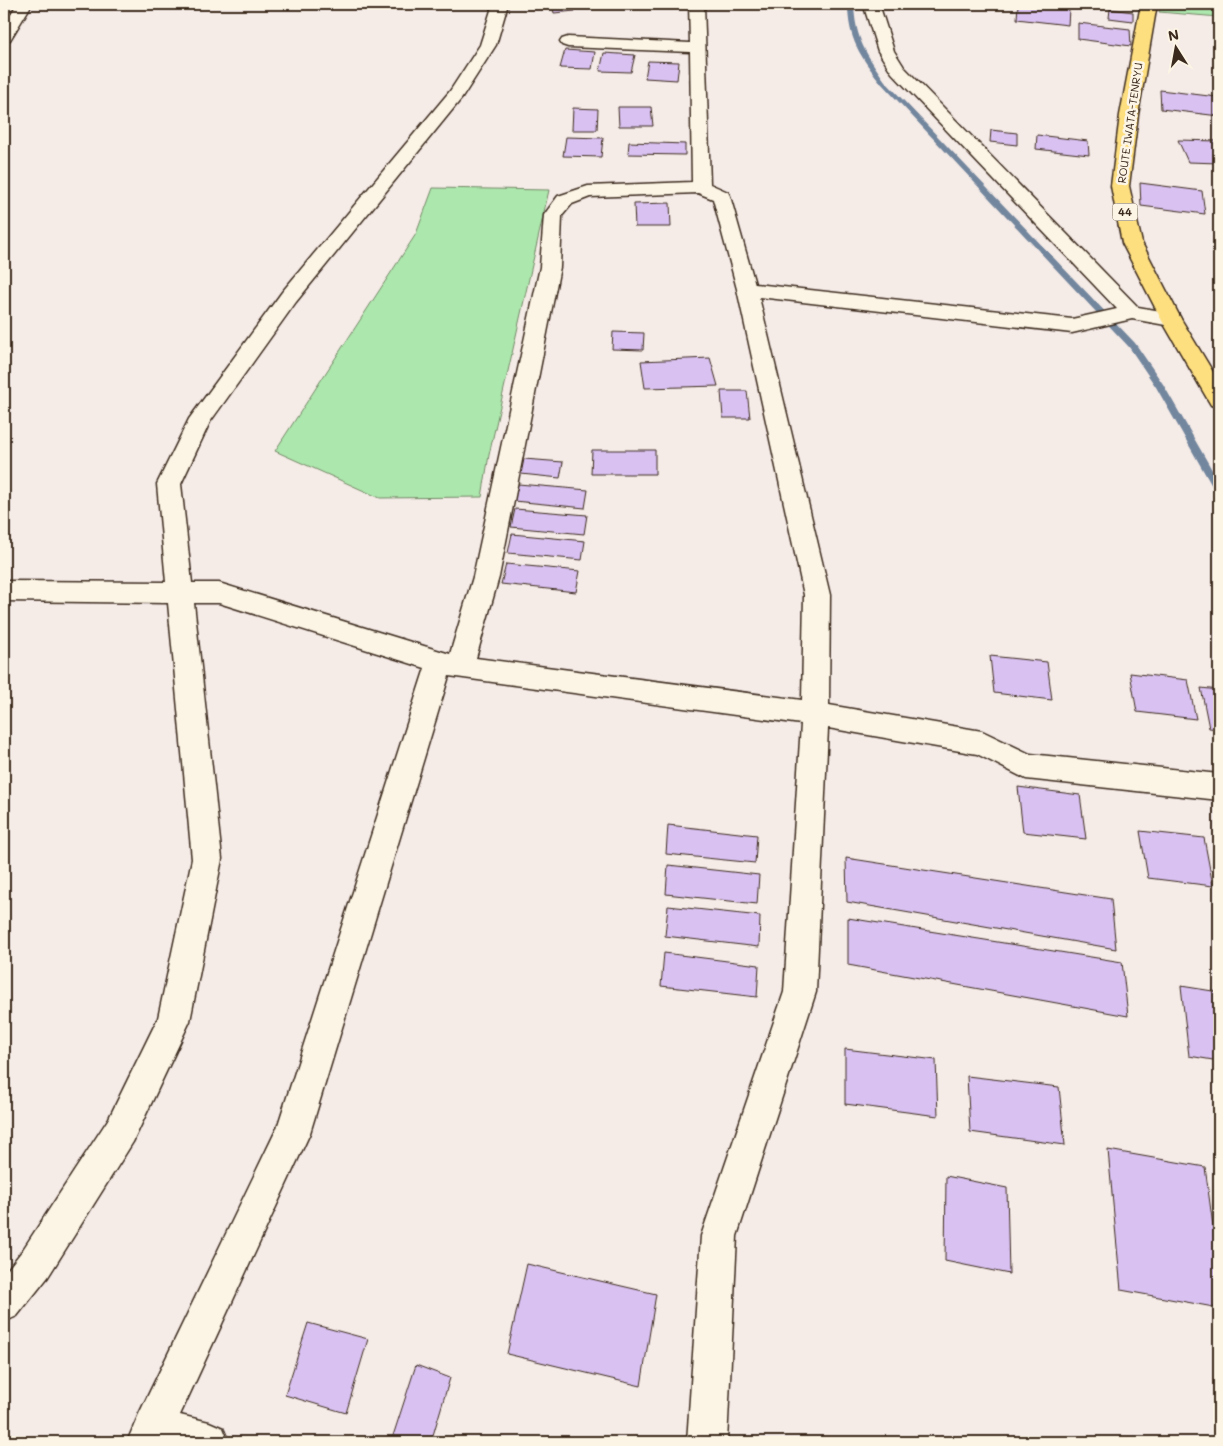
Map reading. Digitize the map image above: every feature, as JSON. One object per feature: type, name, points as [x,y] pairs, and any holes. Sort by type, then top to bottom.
[{"type":"main road","name":"ROUTE IWATA-TENRYU","points":[[1149,4],[1129,114],[1120,186],[1132,243],[1171,319],[1219,400]]},
{"type":"street","points":[[4,37],[24,4]]},
{"type":"street","points":[[4,1303],[35,1264],[121,1130],[174,1021],[208,860],[168,484],[200,419],[289,297],[456,94],[488,45],[500,4]]},
{"type":"street","points":[[697,4],[701,187]]},
{"type":"street","points":[[874,4],[873,10],[886,50],[898,70],[1129,313]]},
{"type":"street","points":[[1143,4],[1149,4]]},
{"type":"street","points":[[568,42],[697,48]]},
{"type":"street","points":[[209,1442],[150,1435],[293,1133],[450,664],[486,578],[548,276],[553,215],[565,200],[588,192],[701,187],[721,196],[747,289],[817,595],[815,714],[800,992],[719,1236],[707,1442]]},
{"type":"street","points":[[747,289],[1072,326],[1129,313],[1171,319]]},
{"type":"street","points":[[4,591],[179,591],[219,593],[450,664],[815,714],[982,743],[1026,766],[1219,787]]},
{"type":"green space","points":[[1162,4],[1219,4],[1219,17],[1159,12]]},
{"type":"green space","points":[[433,188],[549,190],[489,455],[482,497],[380,498],[275,451],[416,234]]},
{"type":"green space","points":[[1215,1385],[1219,1386],[1219,1442],[1215,1442]]},
{"type":"building","points":[[552,4],[573,4],[575,11],[554,13]]},
{"type":"building","points":[[941,4],[963,4],[963,9],[941,6]]},
{"type":"building","points":[[1018,4],[1069,9],[1068,25],[1017,19]]},
{"type":"building","points":[[1110,9],[1133,12],[1133,21],[1109,18]]},
{"type":"building","points":[[1078,23],[1130,29],[1131,46],[1078,39]]},
{"type":"building","points":[[565,50],[595,52],[592,69],[560,68]]},
{"type":"building","points":[[604,53],[635,55],[631,72],[600,71]]},
{"type":"building","points":[[648,61],[679,62],[677,80],[645,78]]},
{"type":"building","points":[[1160,90],[1217,97],[1219,116],[1161,109]]},
{"type":"building","points":[[618,107],[651,107],[653,126],[619,126]]},
{"type":"building","points":[[573,108],[598,109],[597,130],[572,130]]},
{"type":"building","points":[[991,130],[1017,133],[1017,145],[990,142]]},
{"type":"building","points":[[1037,135],[1088,141],[1089,155],[1036,149]]},
{"type":"building","points":[[566,137],[603,138],[601,157],[563,156]]},
{"type":"building","points":[[1178,140],[1219,141],[1219,163],[1188,162]]},
{"type":"building","points":[[629,142],[685,144],[685,155],[628,154]]},
{"type":"building","points":[[1140,183],[1202,191],[1205,214],[1141,206]]},
{"type":"building","points":[[670,203],[671,227],[635,227],[634,204]]},
{"type":"building","points":[[613,332],[644,333],[643,350],[612,349]]},
{"type":"building","points":[[710,358],[718,386],[645,388],[641,361]]},
{"type":"building","points":[[721,391],[747,391],[750,418],[723,418]]},
{"type":"building","points":[[592,450],[655,450],[655,474],[591,474]]},
{"type":"building","points":[[524,459],[563,462],[560,478],[521,474]]},
{"type":"building","points":[[518,484],[588,490],[585,508],[514,501]]},
{"type":"building","points":[[515,509],[587,515],[584,534],[511,527]]},
{"type":"building","points":[[512,534],[585,541],[582,560],[508,553]]},
{"type":"building","points":[[506,564],[580,571],[576,592],[501,584]]},
{"type":"building","points":[[990,656],[1047,662],[1052,700],[994,693]]},
{"type":"building","points":[[1130,673],[1188,680],[1196,719],[1137,712]]},
{"type":"building","points":[[1201,688],[1219,690],[1219,729],[1209,728]]},
{"type":"building","points":[[1018,787],[1080,795],[1086,839],[1023,832]]},
{"type":"building","points":[[668,825],[757,835],[755,863],[666,854]]},
{"type":"building","points":[[1140,831],[1204,838],[1213,886],[1148,878]]},
{"type":"building","points":[[846,858],[1111,899],[1116,949],[847,902]]},
{"type":"building","points":[[668,865],[759,875],[757,904],[666,894]]},
{"type":"building","points":[[668,906],[760,916],[759,947],[665,936]]},
{"type":"building","points":[[848,918],[1122,962],[1128,1016],[848,965]]},
{"type":"building","points":[[664,953],[759,965],[757,997],[661,986]]},
{"type":"building","points":[[1181,986],[1219,992],[1219,1061],[1189,1056]]},
{"type":"building","points":[[845,1049],[936,1060],[938,1116],[845,1104]]},
{"type":"building","points":[[967,1076],[1059,1087],[1065,1145],[970,1132]]},
{"type":"building","points":[[1108,1150],[1205,1167],[1219,1270],[1219,1308],[1121,1290]]},
{"type":"building","points":[[946,1176],[1007,1188],[1009,1274],[945,1261]]},
{"type":"building","points":[[527,1264],[656,1294],[641,1386],[507,1354]]},
{"type":"building","points":[[308,1323],[368,1339],[346,1413],[285,1395]]},
{"type":"building","points":[[416,1365],[450,1378],[431,1442],[391,1442]]},
{"type":"waterway","points":[[851,4],[851,17],[855,38],[863,55],[883,82],[1132,345],[1160,386],[1219,490]]}]
